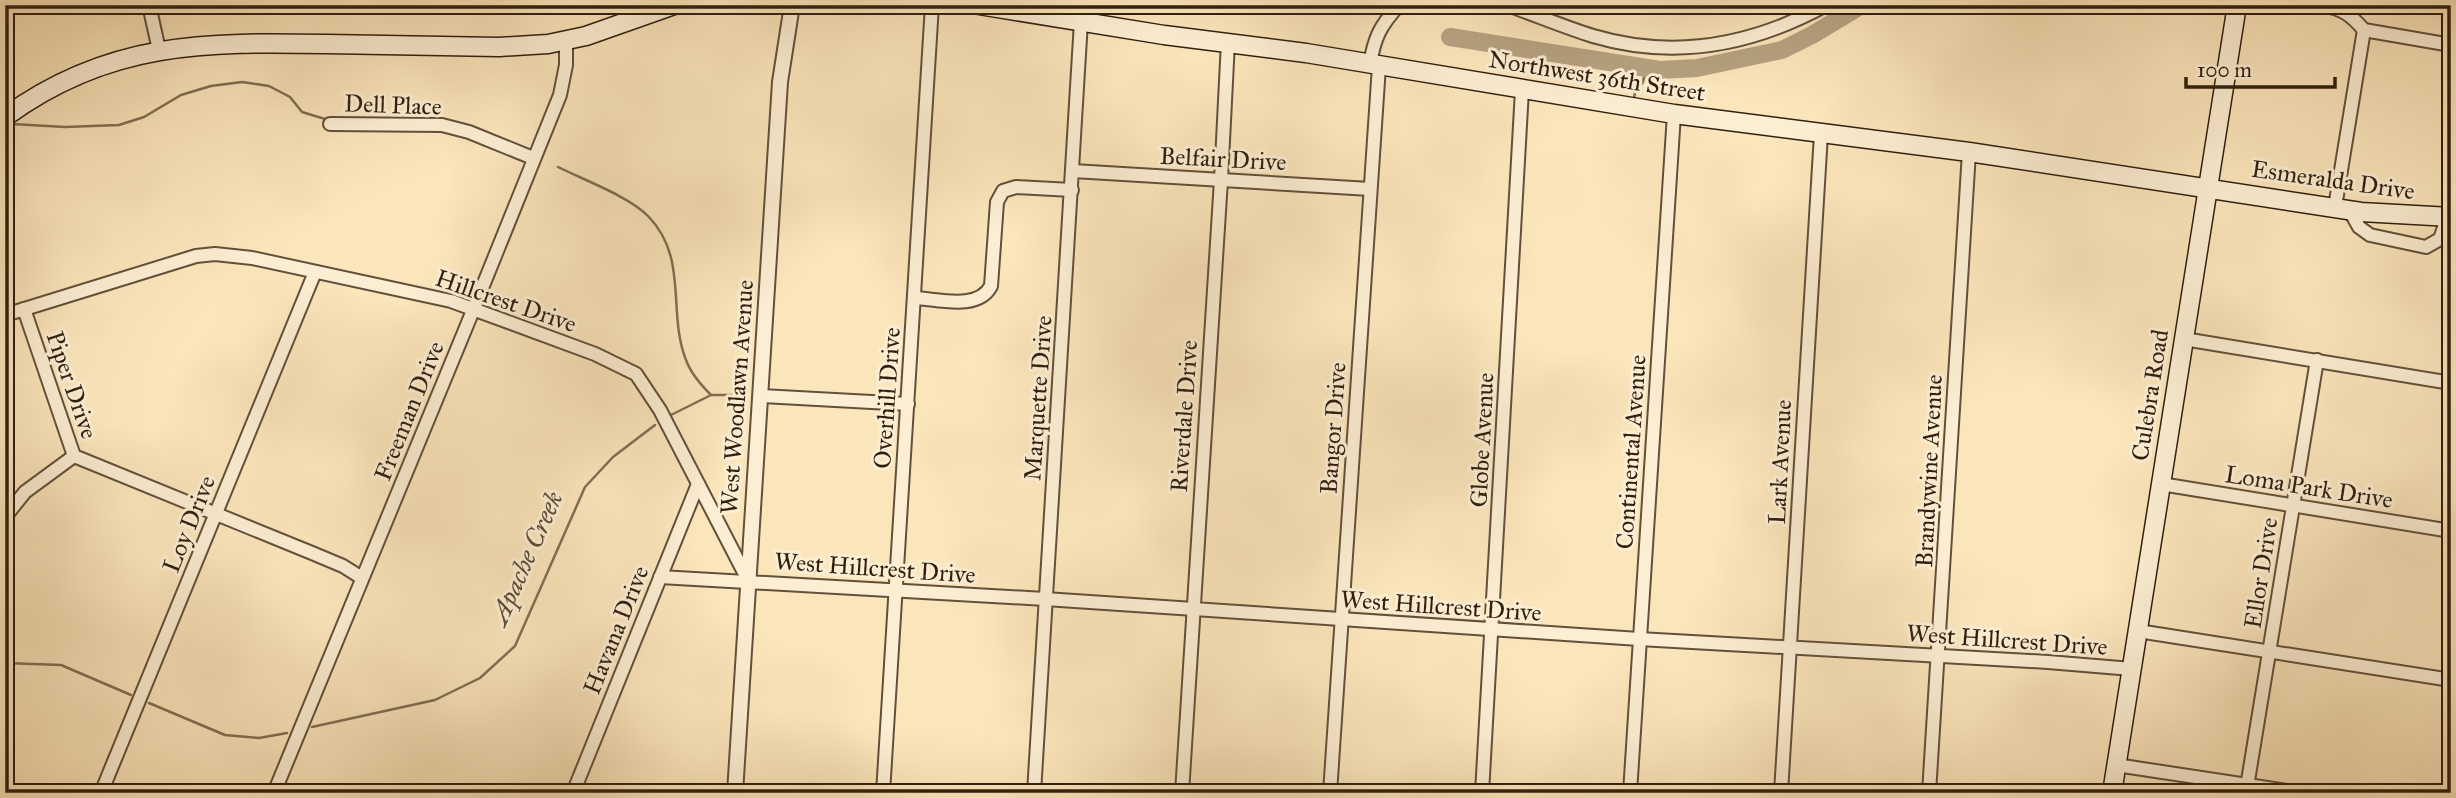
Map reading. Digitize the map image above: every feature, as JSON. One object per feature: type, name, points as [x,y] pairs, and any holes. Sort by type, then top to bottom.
[{"type":"main road","points":[[5,117],[77,75],[159,50],[222,43],[499,47],[566,41],[674,5]]},
{"type":"main road","name":"Northwest 36th Street","points":[[979,5],[1081,13],[1228,42],[1674,114],[1969,152],[2208,188]]},
{"type":"main road","name":"Culebra Road","points":[[2112,793],[2237,5]]},
{"type":"main road","name":"Esmeralda Drive","points":[[2208,188],[2342,208],[2450,214]]},
{"type":"street","points":[[149,5],[159,50]]},
{"type":"street","name":"West Woodlawn Avenue","points":[[734,790],[780,82],[792,5]]},
{"type":"street","name":"Overhill Drive","points":[[883,793],[932,5]]},
{"type":"street","name":"Bangor Drive","points":[[1330,793],[1370,189],[1374,41],[1383,22],[1399,5]]},
{"type":"street","points":[[1507,5],[1595,36],[1666,47],[1749,39],[1779,29],[1826,5]]},
{"type":"street","points":[[2321,5],[2334,7],[2351,15],[2364,30],[2451,45]]},
{"type":"street","name":"Marquette Drive","points":[[1034,793],[1081,13]]},
{"type":"street","points":[[2364,30],[2342,208],[2370,235],[2426,247],[2440,239],[2450,214]]},
{"type":"street","name":"Freeman Drive","points":[[274,793],[474,308],[564,79],[566,41]]},
{"type":"street","name":"Riverdale Drive","points":[[1182,793],[1228,42]]},
{"type":"street","name":"Globe Avenue","points":[[1482,793],[1522,90]]},
{"type":"street","name":"Continental Avenue","points":[[1630,793],[1674,114]]},
{"type":"street","name":"Dell Place","points":[[330,124],[442,125],[469,132],[533,158]]},
{"type":"street","name":"Lark Avenue","points":[[1781,793],[1821,134]]},
{"type":"street","name":"Brandywine Avenue","points":[[1929,793],[1969,152]]},
{"type":"street","name":"Belfair Drive","points":[[1073,171],[1370,189]]},
{"type":"street","points":[[915,298],[972,301],[988,291],[991,286],[997,202],[1003,191],[1016,187],[1072,190]]},
{"type":"street","name":"Hillcrest Drive","points":[[5,315],[204,254],[252,258],[474,308],[595,354],[636,374],[653,396],[748,580]]},
{"type":"street","name":"Loy Drive","points":[[101,793],[315,272]]},
{"type":"street","name":"Piper Drive","points":[[24,309],[74,456],[343,566],[362,578]]},
{"type":"street","points":[[2184,339],[2451,383]]},
{"type":"street","name":"Ellor Drive","points":[[2247,789],[2317,360]]},
{"type":"street","points":[[760,396],[908,404]]},
{"type":"street","points":[[5,517],[25,492],[74,456]]},
{"type":"street","name":"Havana Drive","points":[[572,793],[698,484]]},
{"type":"street","name":"Loma Park Drive","points":[[2161,484],[2451,531]]},
{"type":"street","points":[[660,577],[748,580]]},
{"type":"street","name":"West Hillcrest Drive","points":[[748,580],[1342,621],[2132,669]]},
{"type":"street","points":[[2138,631],[2451,680]]},
{"type":"street","points":[[2116,765],[2247,789],[2301,793]]},
{"type":"waterway","name":"Apache Creek","points":[[1450,37],[1660,70],[1697,68],[1782,50],[1862,5]]},
{"type":"waterway","points":[[1634,99],[1635,92],[1643,82],[1646,68]]},
{"type":"waterway","points":[[12,124],[65,127],[119,125],[144,117],[181,95],[211,86],[242,82],[269,86],[290,97],[302,112],[325,119]]},
{"type":"waterway","points":[[558,167],[630,202],[648,216],[661,232],[673,267],[678,323],[686,360],[693,375],[711,395]]},
{"type":"waterway","name":"Apache Creek","points":[[671,415],[711,395],[746,395]]},
{"type":"waterway","name":"Apache Creek","points":[[312,727],[435,700],[480,678],[515,646],[585,487],[613,457],[655,425]]},
{"type":"waterway","name":"Apache Creek","points":[[5,663],[61,665],[131,695]]},
{"type":"waterway","name":"Apache Creek","points":[[149,703],[225,735],[259,738],[287,733]]}]
